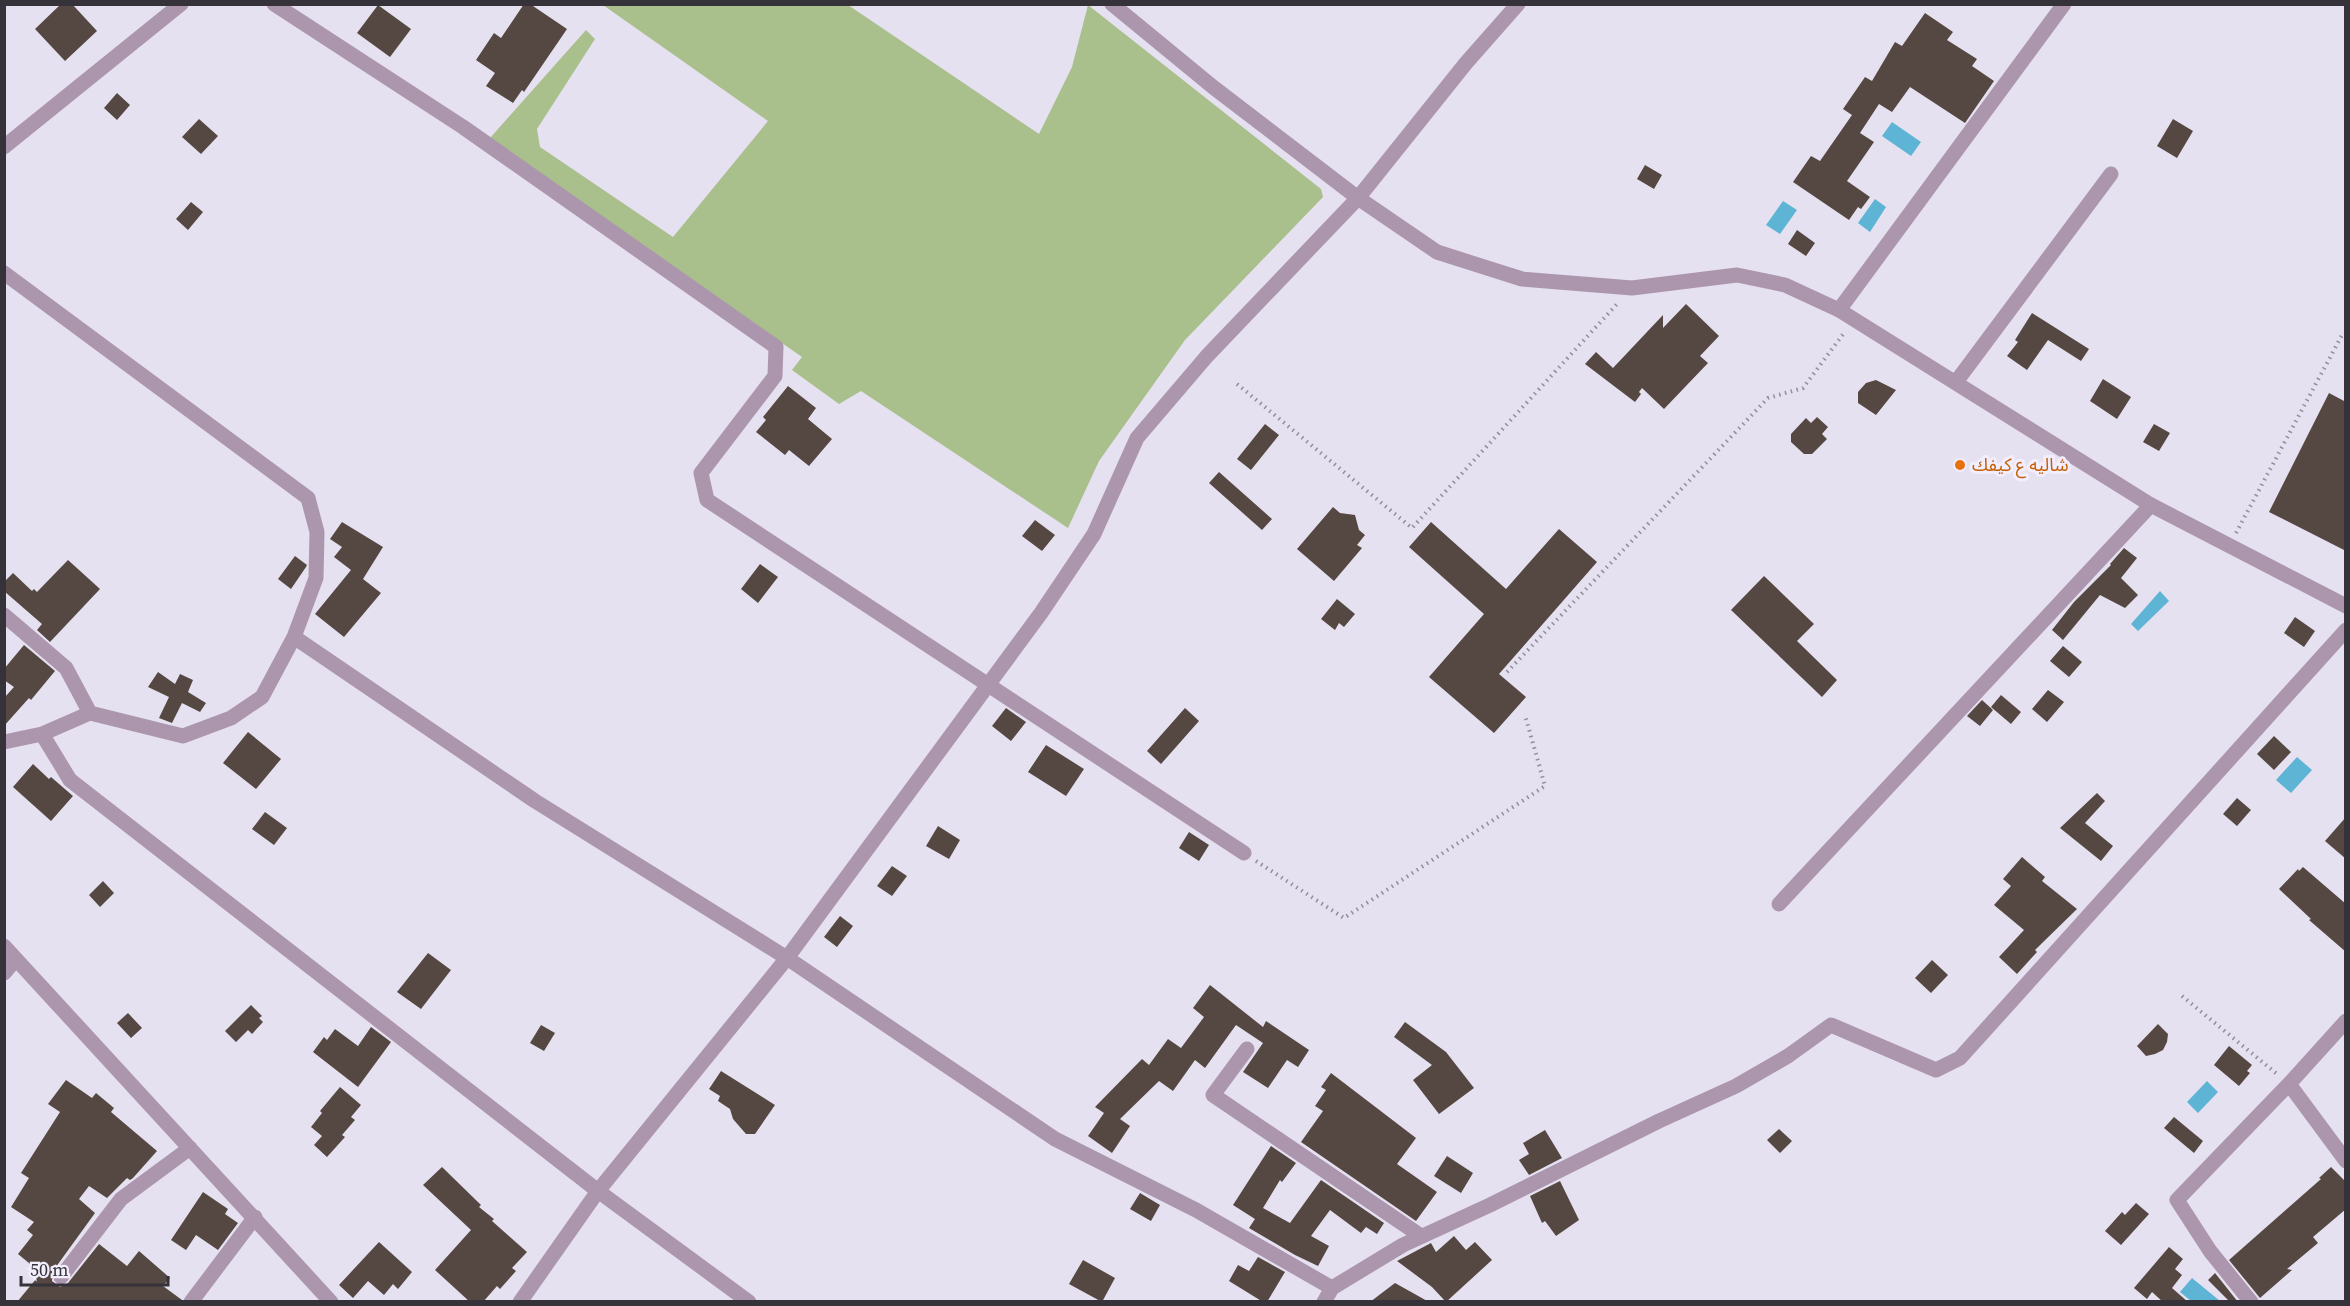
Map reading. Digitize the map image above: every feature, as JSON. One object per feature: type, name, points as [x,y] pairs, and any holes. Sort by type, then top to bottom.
[{"type":"street","points":[[5,145],[181,4]]},
{"type":"street","points":[[274,4],[463,128],[776,347],[775,376],[701,473],[707,500],[1244,853]]},
{"type":"street","points":[[1112,4],[1213,87],[1358,198],[1437,252],[1522,279],[1632,288],[1737,275],[1785,285],[1839,310],[2151,505],[2346,606]]},
{"type":"street","points":[[520,1302],[598,1191],[787,958],[990,684],[1094,534],[1137,438],[1207,356],[1358,198],[1466,63],[1518,4]]},
{"type":"street","points":[[1839,310],[2064,4]]},
{"type":"street","points":[[1956,382],[2111,174]]},
{"type":"street","points":[[4,273],[308,498],[317,532],[316,578],[294,637],[262,697],[231,718],[183,736],[90,713],[42,734],[4,742]]},
{"type":"street","points":[[1779,904],[2151,505]]},
{"type":"street","points":[[4,615],[66,668],[90,713]]},
{"type":"street","points":[[1324,1302],[1332,1288],[1421,1236],[1736,1086],[1788,1056],[1831,1025],[1936,1070],[1960,1058],[2346,630]]},
{"type":"street","points":[[294,637],[535,801],[787,958],[1055,1138],[1196,1210],[1332,1288]]},
{"type":"street","points":[[42,734],[70,780],[598,1191],[749,1302]]},
{"type":"street","points":[[4,946],[331,1302]]},
{"type":"street","points":[[4,973],[16,959]]},
{"type":"street","points":[[2251,1302],[2210,1251],[2177,1200],[2289,1084],[2346,1021]]},
{"type":"street","points":[[1247,1049],[1214,1095],[1421,1236]]},
{"type":"street","points":[[2289,1084],[2346,1161]]},
{"type":"street","points":[[61,1277],[121,1199],[190,1148]]},
{"type":"street","points":[[191,1302],[255,1217]]},
{"type":"path","points":[[1237,384],[1412,528],[1632,288]]},
{"type":"path","points":[[1507,672],[1768,398],[1803,388],[1853,320]]},
{"type":"path","points":[[2230,545],[2342,335]]},
{"type":"path","points":[[1244,853],[1344,918],[1545,786],[1525,715]]},
{"type":"path","points":[[2182,996],[2289,1084]]},
{"type":"green space","points":[[603,5],[848,5],[1039,134],[1072,67],[1088,5],[1321,189],[1323,197],[1185,340],[1099,461],[1068,528],[861,391],[839,404],[792,370],[802,357],[490,138],[586,30],[595,39],[537,129],[540,147],[673,237],[768,121]]},
{"type":"water","points":[[1892,122],[1921,142],[1911,156],[1882,136]]},
{"type":"water","points":[[1875,199],[1886,207],[1870,232],[1858,223]]},
{"type":"water","points":[[1783,201],[1797,210],[1780,234],[1766,225]]},
{"type":"water","points":[[2160,591],[2169,601],[2138,631],[2131,624]]},
{"type":"water","points":[[2297,757],[2312,770],[2291,793],[2276,780]]},
{"type":"water","points":[[2207,1081],[2218,1092],[2198,1113],[2187,1102]]},
{"type":"water","points":[[2192,1278],[2220,1301],[2191,1301],[2180,1292]]},
{"type":"building","points":[[61,4],[72,4],[97,31],[65,61],[35,29]]},
{"type":"building","points":[[524,4],[530,4],[567,29],[524,92],[522,90],[513,103],[486,86],[495,73],[476,60],[494,33],[501,38]]},
{"type":"building","points":[[378,5],[411,29],[390,57],[357,33]]},
{"type":"building","points":[[1925,13],[1953,32],[1947,40],[1977,59],[1972,66],[1994,81],[1965,123],[1910,87],[1892,112],[1879,104],[1860,133],[1874,142],[1847,181],[1870,197],[1861,209],[1858,207],[1849,220],[1793,182],[1811,156],[1820,161],[1852,115],[1843,109],[1865,77],[1872,81],[1895,42],[1902,46]]},
{"type":"building","points":[[117,93],[130,105],[117,120],[104,108]]},
{"type":"building","points":[[199,119],[218,136],[201,154],[182,137]]},
{"type":"building","points":[[2173,119],[2193,131],[2177,158],[2157,146]]},
{"type":"building","points":[[1645,165],[1662,175],[1654,189],[1637,179]]},
{"type":"building","points":[[191,202],[203,212],[188,230],[176,219]]},
{"type":"building","points":[[1797,230],[1815,243],[1806,256],[1788,244]]},
{"type":"building","points":[[1686,304],[1719,336],[1700,356],[1708,363],[1664,409],[1642,388],[1635,402],[1585,364],[1596,352],[1613,368],[1663,315],[1663,328]]},
{"type":"building","points":[[2032,313],[2089,349],[2081,361],[2048,340],[2027,370],[2007,356],[2018,342],[2015,340]]},
{"type":"building","points":[[2103,379],[2131,397],[2117,419],[2090,401]]},
{"type":"building","points":[[1876,380],[1896,390],[1876,415],[1858,403],[1858,392],[1866,383]]},
{"type":"building","points":[[788,386],[816,408],[808,419],[832,439],[809,466],[789,450],[785,455],[756,432],[766,420],[763,417]]},
{"type":"building","points":[[2329,393],[2346,402],[2346,551],[2269,512]]},
{"type":"building","points":[[1817,417],[1828,427],[1822,434],[1827,439],[1812,454],[1804,454],[1791,442],[1791,434],[1806,418],[1811,423]]},
{"type":"building","points":[[1265,424],[1279,435],[1251,470],[1237,459]]},
{"type":"building","points":[[2154,424],[2170,433],[2159,451],[2143,442]]},
{"type":"building","points":[[1219,472],[1272,519],[1262,530],[1209,483]]},
{"type":"building","points":[[1333,507],[1340,513],[1355,515],[1359,530],[1365,535],[1357,545],[1362,548],[1334,581],[1297,549]]},
{"type":"building","points":[[1035,520],[1055,535],[1042,551],[1022,536]]},
{"type":"building","points":[[342,522],[383,547],[363,579],[381,593],[344,637],[315,614],[351,570],[334,557],[342,547],[330,539]]},
{"type":"building","points":[[1431,522],[1506,589],[1559,529],[1597,562],[1499,674],[1526,697],[1494,733],[1429,677],[1484,614],[1409,547]]},
{"type":"building","points":[[2124,548],[2137,558],[2121,578],[2138,595],[2125,608],[2100,595],[2063,640],[2052,630],[2074,602],[2111,565]]},
{"type":"building","points":[[295,556],[307,565],[291,589],[278,579]]},
{"type":"building","points":[[68,560],[100,589],[50,642],[37,630],[42,624],[4,591],[4,582],[13,573],[32,591],[34,589],[37,592]]},
{"type":"building","points":[[760,564],[778,577],[758,603],[741,589]]},
{"type":"building","points":[[1764,576],[1814,624],[1797,641],[1837,680],[1822,697],[1731,610]]},
{"type":"building","points":[[1337,599],[1355,614],[1344,627],[1339,623],[1335,630],[1321,619]]},
{"type":"building","points":[[2295,617],[2315,631],[2304,647],[2284,633]]},
{"type":"building","points":[[24,645],[55,671],[31,700],[29,698],[4,726],[4,698],[14,687],[4,680],[4,669]]},
{"type":"building","points":[[2063,646],[2082,662],[2069,677],[2050,661]]},
{"type":"building","points":[[158,672],[175,684],[180,674],[193,680],[188,692],[206,703],[200,712],[182,703],[172,723],[159,718],[169,697],[148,687]]},
{"type":"building","points":[[2048,690],[2064,702],[2047,722],[2032,709]]},
{"type":"building","points":[[2001,695],[2021,712],[2011,724],[1991,707]]},
{"type":"building","points":[[1982,700],[1993,710],[1980,726],[1967,716]]},
{"type":"building","points":[[1006,708],[1026,722],[1011,741],[992,726]]},
{"type":"building","points":[[1185,708],[1199,721],[1161,764],[1147,751]]},
{"type":"building","points":[[248,732],[281,759],[256,789],[223,763]]},
{"type":"building","points":[[2274,736],[2291,752],[2274,770],[2257,754]]},
{"type":"building","points":[[1046,745],[1084,769],[1066,796],[1028,772]]},
{"type":"building","points":[[33,764],[73,796],[51,821],[13,787]]},
{"type":"building","points":[[2097,793],[2105,801],[2085,823],[2113,846],[2101,861],[2060,828]]},
{"type":"building","points":[[2237,798],[2251,810],[2237,826],[2223,814]]},
{"type":"building","points":[[265,812],[287,828],[274,845],[252,829]]},
{"type":"building","points":[[2346,817],[2346,859],[2325,841]]},
{"type":"building","points":[[938,826],[960,840],[949,859],[926,846]]},
{"type":"building","points":[[1189,832],[1209,845],[1199,861],[1179,848]]},
{"type":"building","points":[[2022,857],[2045,877],[2042,881],[2077,909],[2035,950],[2037,952],[2017,974],[1999,957],[2024,930],[1994,905],[2011,886],[2003,879]]},
{"type":"building","points":[[892,866],[907,876],[892,896],[877,886]]},
{"type":"building","points":[[2303,867],[2346,904],[2346,952],[2309,920],[2311,919],[2279,889],[2298,869],[2299,871]]},
{"type":"building","points":[[103,881],[114,893],[100,907],[89,895]]},
{"type":"building","points":[[840,916],[853,926],[837,947],[824,937]]},
{"type":"building","points":[[428,953],[451,970],[421,1009],[397,992]]},
{"type":"building","points":[[1932,960],[1948,975],[1931,993],[1915,978]]},
{"type":"building","points":[[1210,985],[1263,1027],[1266,1021],[1309,1050],[1298,1067],[1287,1060],[1268,1088],[1243,1072],[1263,1043],[1236,1025],[1205,1068],[1195,1060],[1173,1091],[1159,1081],[1120,1119],[1130,1126],[1112,1153],[1088,1136],[1104,1113],[1095,1107],[1142,1059],[1149,1065],[1168,1039],[1181,1048],[1204,1017],[1193,1008]]},
{"type":"building","points":[[251,1005],[262,1016],[259,1018],[263,1022],[252,1034],[248,1030],[236,1042],[225,1031]]},
{"type":"building","points":[[128,1013],[142,1028],[131,1038],[117,1023]]},
{"type":"building","points":[[1405,1022],[1446,1052],[1474,1088],[1439,1114],[1413,1080],[1432,1065],[1394,1037]]},
{"type":"building","points":[[2158,1024],[2168,1034],[2167,1042],[2163,1050],[2146,1056],[2137,1046]]},
{"type":"building","points":[[541,1025],[555,1033],[544,1051],[530,1043]]},
{"type":"building","points":[[371,1027],[391,1042],[358,1087],[313,1052],[324,1037],[327,1040],[335,1029],[358,1046]]},
{"type":"building","points":[[2229,1046],[2252,1065],[2247,1071],[2250,1073],[2239,1086],[2214,1065]]},
{"type":"building","points":[[721,1071],[775,1105],[755,1134],[746,1134],[733,1119],[730,1109],[718,1101],[720,1096],[709,1089]]},
{"type":"building","points":[[1331,1073],[1416,1138],[1397,1164],[1437,1192],[1416,1221],[1301,1142],[1323,1111],[1315,1106],[1326,1090],[1321,1087]]},
{"type":"building","points":[[66,1080],[92,1098],[96,1093],[114,1108],[111,1112],[157,1151],[133,1178],[130,1180],[127,1178],[107,1198],[89,1186],[79,1199],[95,1213],[53,1271],[52,1281],[60,1287],[68,1283],[99,1244],[127,1266],[139,1251],[170,1278],[163,1286],[182,1300],[181,1302],[17,1302],[41,1273],[18,1254],[33,1235],[27,1230],[34,1222],[11,1207],[29,1178],[21,1173],[60,1112],[48,1104]]},
{"type":"building","points":[[340,1087],[361,1105],[351,1117],[355,1120],[342,1135],[345,1137],[327,1157],[314,1145],[322,1136],[311,1127],[322,1113],[320,1111]]},
{"type":"building","points":[[2174,1117],[2203,1141],[2194,1153],[2164,1128]]},
{"type":"building","points":[[1779,1129],[1792,1141],[1780,1153],[1767,1140]]},
{"type":"building","points":[[1545,1130],[1562,1158],[1529,1175],[1519,1160],[1529,1154],[1523,1143]]},
{"type":"building","points":[[1271,1146],[1296,1163],[1282,1182],[1280,1180],[1263,1208],[1290,1223],[1321,1180],[1384,1223],[1377,1234],[1366,1227],[1361,1233],[1330,1210],[1311,1236],[1329,1246],[1318,1266],[1249,1228],[1255,1219],[1233,1205]]},
{"type":"building","points":[[1447,1156],[1473,1173],[1461,1193],[1434,1176]]},
{"type":"building","points":[[442,1167],[481,1205],[479,1207],[494,1219],[492,1221],[527,1252],[512,1268],[516,1271],[500,1289],[497,1286],[483,1302],[470,1302],[435,1270],[471,1230],[423,1185]]},
{"type":"building","points":[[2331,1167],[2346,1182],[2346,1209],[2313,1237],[2318,1243],[2287,1269],[2292,1270],[2260,1298],[2229,1260],[2321,1179],[2319,1178]]},
{"type":"building","points":[[1560,1181],[1579,1220],[1556,1236],[1545,1221],[1542,1223],[1530,1196]]},
{"type":"building","points":[[203,1192],[228,1209],[225,1214],[238,1223],[218,1250],[196,1235],[186,1250],[171,1240]]},
{"type":"building","points":[[1140,1193],[1160,1205],[1151,1221],[1130,1209]]},
{"type":"building","points":[[2136,1203],[2149,1214],[2121,1245],[2105,1231],[2122,1212],[2125,1215]]},
{"type":"building","points":[[1454,1236],[1466,1250],[1475,1242],[1492,1260],[1446,1302],[1432,1287],[1397,1261],[1431,1243],[1436,1252]]},
{"type":"building","points":[[379,1242],[412,1272],[398,1289],[393,1284],[384,1295],[368,1281],[353,1298],[339,1285]]},
{"type":"building","points":[[2169,1247],[2183,1259],[2175,1269],[2182,1275],[2172,1288],[2188,1302],[2163,1302],[2152,1292],[2147,1299],[2134,1288]]},
{"type":"building","points":[[1258,1257],[1285,1272],[1267,1302],[1263,1302],[1229,1281],[1238,1265],[1249,1271]]},
{"type":"building","points":[[1083,1260],[1115,1278],[1102,1302],[1069,1284]]},
{"type":"building","points":[[2215,1273],[2238,1302],[2230,1302],[2208,1280]]},
{"type":"building","points":[[1395,1283],[1429,1302],[1370,1302]]},
{"type":"place","name":"شاليه ع كيفك","points":[[1960,465]]}]
